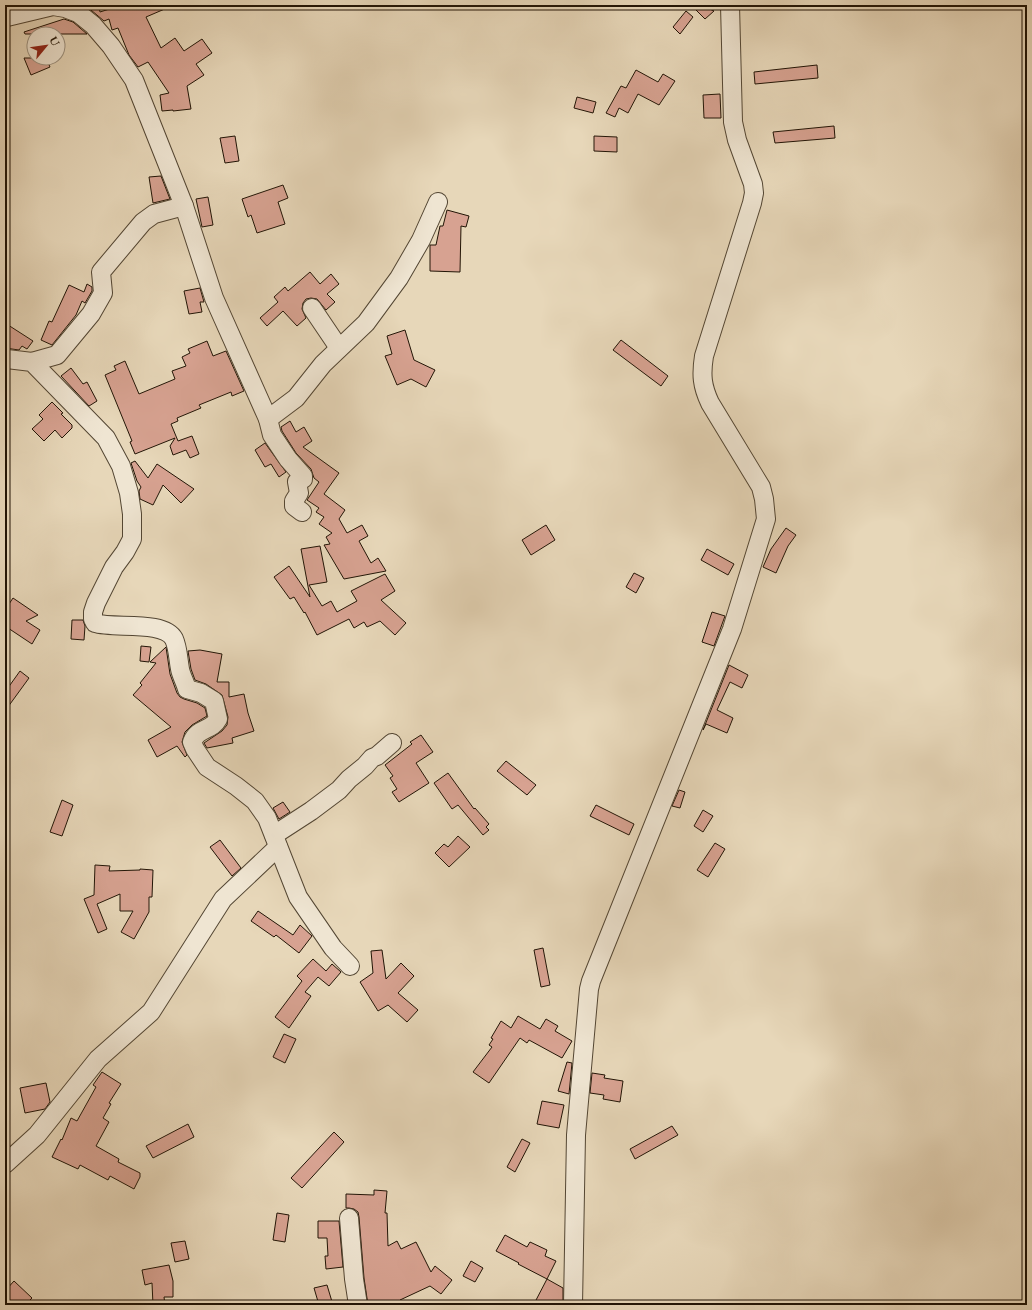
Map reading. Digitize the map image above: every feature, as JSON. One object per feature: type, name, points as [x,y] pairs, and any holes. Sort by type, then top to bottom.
[{"type":"street","points":[[573,1305],[576,1135],[589,989],[732,629],[766,519],[764,498],[761,487],[710,403],[704,390],[702,379],[704,356],[754,193],[751,174],[737,140],[733,122],[730,5]]},
{"type":"street","points":[[7,14],[53,6],[65,8],[78,13],[93,25],[111,46],[134,80],[184,206],[214,298],[268,419],[272,435],[288,459],[303,476],[303,479],[297,482],[299,493],[294,501],[294,506],[302,512]]},
{"type":"street","points":[[268,419],[296,398],[322,364],[366,323],[399,278],[421,240],[438,202]]},
{"type":"street","points":[[5,358],[32,362],[57,355],[91,314],[103,293],[101,272],[143,222],[154,214],[184,206]]},
{"type":"street","points":[[312,308],[339,348]]},
{"type":"street","points":[[32,362],[106,438],[121,466],[129,493],[132,514],[132,539],[114,568],[96,603],[93,612],[94,623],[155,628],[165,630],[170,634],[176,645],[180,669],[187,689],[201,693],[208,697],[214,701],[216,708],[218,719],[216,723],[195,735],[192,742],[195,749],[207,767],[256,801],[267,818],[298,897],[333,948],[350,966]]},
{"type":"street","points":[[5,1164],[37,1135],[98,1059],[151,1012],[223,899],[276,841],[339,790],[349,779],[366,766],[372,758],[378,756],[392,743]]},
{"type":"street","points":[[349,1218],[354,1279],[358,1305]]},
{"type":"building","points":[[122,5],[174,5],[146,17],[161,48],[175,38],[184,51],[202,39],[212,53],[196,64],[204,75],[187,86],[191,109],[162,111],[160,95],[169,93],[148,62],[138,67],[129,55],[118,28],[112,30],[109,19],[104,21],[91,10],[99,7],[100,12]]},
{"type":"building","points":[[691,5],[701,5],[714,11],[705,19]]},
{"type":"building","points":[[686,11],[693,17],[680,34],[673,27]]},
{"type":"building","points":[[64,19],[73,22],[87,34],[66,34],[66,26],[42,26]]},
{"type":"building","points":[[817,65],[818,78],[755,84],[754,72]]},
{"type":"building","points":[[27,66],[50,66],[50,67],[31,75]]},
{"type":"building","points":[[636,70],[658,82],[663,74],[675,81],[659,105],[638,94],[628,113],[619,108],[615,117],[606,113],[621,86],[626,88]]},
{"type":"building","points":[[720,94],[721,118],[704,118],[703,95]]},
{"type":"building","points":[[577,97],[596,102],[593,113],[574,108]]},
{"type":"building","points":[[834,126],[835,138],[775,143],[773,132]]},
{"type":"building","points":[[235,136],[239,161],[225,163],[220,138]]},
{"type":"building","points":[[594,136],[617,137],[617,152],[594,151]]},
{"type":"building","points":[[161,176],[170,199],[153,203],[149,177]]},
{"type":"building","points":[[283,185],[288,198],[278,202],[285,224],[257,233],[251,215],[248,217],[242,199]]},
{"type":"building","points":[[208,197],[213,225],[202,227],[196,199]]},
{"type":"building","points":[[447,210],[469,216],[466,227],[461,226],[460,272],[430,271],[430,245],[436,245],[440,226],[443,226]]},
{"type":"building","points":[[310,272],[320,284],[331,274],[339,284],[327,294],[335,302],[326,310],[317,299],[306,299],[303,303],[302,309],[306,318],[297,326],[283,311],[267,326],[260,318],[278,302],[274,297],[285,287],[288,291]]},
{"type":"building","points":[[87,284],[92,287],[92,291],[85,303],[82,301],[76,315],[52,345],[41,340],[49,321],[52,322],[69,285],[84,292]]},
{"type":"building","points":[[200,288],[204,302],[200,302],[202,312],[189,314],[184,291]]},
{"type":"building","points":[[5,323],[33,341],[27,349],[22,346],[19,350],[5,348]]},
{"type":"building","points":[[405,330],[414,360],[435,370],[426,387],[411,379],[397,385],[385,356],[392,354],[387,336]]},
{"type":"building","points":[[621,340],[668,376],[661,386],[613,350]]},
{"type":"building","points":[[207,341],[213,356],[226,351],[244,391],[232,396],[231,392],[199,405],[201,408],[177,418],[178,421],[171,424],[178,441],[192,436],[199,454],[190,458],[186,450],[173,455],[170,446],[175,438],[135,454],[130,442],[132,441],[105,375],[116,370],[114,366],[125,361],[139,394],[175,379],[172,371],[186,366],[182,357],[190,353],[188,349]]},
{"type":"building","points":[[71,368],[83,384],[87,382],[97,401],[89,406],[61,376]]},
{"type":"building","points":[[52,402],[63,413],[61,414],[72,425],[72,428],[62,438],[55,430],[44,441],[32,429],[43,419],[39,415]]},
{"type":"building","points":[[290,421],[296,432],[304,427],[312,441],[303,447],[339,473],[324,494],[345,510],[339,519],[347,533],[362,525],[368,536],[359,541],[371,563],[378,558],[386,571],[344,579],[324,545],[330,544],[326,537],[332,533],[319,524],[324,517],[316,512],[319,508],[307,500],[319,482],[314,478],[311,469],[296,453],[282,431],[281,427]]},
{"type":"building","points":[[265,443],[286,472],[279,477],[271,464],[265,467],[255,450]]},
{"type":"building","points":[[135,461],[148,478],[157,464],[194,489],[181,503],[163,485],[153,505],[140,499],[139,491],[141,487],[137,481],[131,463]]},
{"type":"building","points":[[546,525],[555,540],[531,555],[522,540]]},
{"type":"building","points":[[786,528],[796,535],[788,546],[776,573],[763,567],[771,549]]},
{"type":"building","points":[[320,546],[327,582],[309,585],[322,606],[331,601],[337,612],[357,601],[351,591],[385,574],[395,591],[381,600],[406,623],[395,635],[380,621],[367,627],[364,622],[354,628],[349,619],[317,635],[305,612],[304,613],[294,597],[290,599],[274,577],[289,566],[310,597],[301,549]]},
{"type":"building","points":[[707,549],[734,564],[728,575],[701,560]]},
{"type":"building","points":[[634,573],[644,578],[636,593],[626,587]]},
{"type":"building","points":[[13,598],[38,615],[26,621],[40,630],[32,644],[5,626],[5,610]]},
{"type":"building","points":[[712,612],[725,616],[714,646],[702,642]]},
{"type":"building","points":[[72,620],[83,620],[85,626],[84,640],[71,639]]},
{"type":"building","points":[[141,646],[151,647],[149,662],[140,661]]},
{"type":"building","points":[[166,647],[170,674],[177,693],[180,697],[197,703],[205,708],[207,716],[192,725],[185,732],[182,742],[187,755],[185,757],[177,746],[157,757],[148,740],[171,727],[133,695],[142,685],[140,683],[156,663],[150,662]]},
{"type":"building","points":[[200,650],[222,654],[217,682],[229,682],[229,697],[244,694],[254,731],[232,738],[233,743],[207,748],[204,743],[222,731],[227,725],[228,717],[222,695],[206,684],[195,680],[191,669],[188,651]]},
{"type":"building","points":[[729,665],[748,675],[742,688],[730,682],[717,710],[733,718],[727,733],[706,724],[703,730]]},
{"type":"building","points":[[20,671],[29,678],[5,711],[5,692]]},
{"type":"building","points":[[421,735],[433,752],[416,763],[429,783],[399,802],[392,792],[397,789],[390,778],[393,776],[385,765],[412,744],[410,742]]},
{"type":"building","points":[[506,761],[536,785],[527,795],[497,771]]},
{"type":"building","points":[[448,773],[474,809],[475,808],[489,824],[486,827],[489,830],[483,835],[458,805],[452,809],[434,783]]},
{"type":"building","points":[[679,790],[685,792],[680,808],[672,806]]},
{"type":"building","points":[[62,800],[73,805],[62,836],[50,832]]},
{"type":"building","points":[[283,802],[290,812],[279,819],[273,808]]},
{"type":"building","points":[[596,805],[634,824],[629,835],[590,816]]},
{"type":"building","points":[[703,810],[713,816],[703,832],[694,826]]},
{"type":"building","points":[[458,836],[470,847],[449,867],[435,853],[444,844],[448,847]]},
{"type":"building","points":[[220,840],[241,868],[232,876],[210,847]]},
{"type":"building","points":[[715,843],[725,849],[708,877],[697,870]]},
{"type":"building","points":[[95,865],[110,866],[109,871],[140,869],[153,870],[152,897],[149,897],[149,912],[134,939],[121,932],[133,911],[120,911],[120,894],[97,904],[107,929],[98,933],[84,899],[94,895]]},
{"type":"building","points":[[258,911],[293,935],[300,925],[312,936],[299,953],[276,935],[274,937],[251,921]]},
{"type":"building","points":[[543,948],[550,985],[541,987],[534,950]]},
{"type":"building","points":[[382,950],[386,979],[401,963],[414,976],[398,993],[418,1010],[407,1022],[388,1005],[378,1011],[360,982],[373,973],[371,951]]},
{"type":"building","points":[[313,959],[326,971],[332,964],[341,972],[329,986],[318,977],[305,992],[311,996],[289,1028],[275,1017],[302,981],[297,976]]},
{"type":"building","points":[[518,1016],[540,1029],[546,1019],[558,1026],[555,1031],[572,1041],[562,1058],[529,1040],[527,1043],[520,1038],[489,1083],[473,1072],[492,1047],[489,1045],[493,1039],[491,1038],[501,1021],[511,1028]]},
{"type":"building","points":[[284,1034],[296,1039],[285,1063],[273,1057]]},
{"type":"building","points":[[567,1062],[572,1063],[569,1094],[558,1091]]},
{"type":"building","points":[[102,1072],[121,1084],[109,1103],[111,1104],[103,1118],[109,1122],[96,1146],[119,1159],[118,1162],[140,1173],[140,1177],[134,1189],[110,1176],[108,1180],[80,1165],[78,1169],[52,1157],[61,1139],[62,1140],[71,1118],[77,1121],[96,1087],[93,1085]]},
{"type":"building","points":[[592,1073],[605,1075],[604,1078],[623,1081],[620,1102],[603,1099],[604,1095],[590,1093]]},
{"type":"building","points":[[46,1083],[50,1102],[45,1109],[25,1113],[20,1088]]},
{"type":"building","points":[[542,1101],[564,1105],[559,1128],[537,1124]]},
{"type":"building","points":[[188,1124],[194,1137],[153,1158],[146,1146]]},
{"type":"building","points":[[672,1126],[678,1135],[635,1159],[630,1149]]},
{"type":"building","points":[[334,1132],[344,1142],[302,1188],[291,1178]]},
{"type":"building","points":[[522,1139],[530,1143],[515,1172],[507,1167]]},
{"type":"building","points":[[374,1190],[387,1191],[385,1213],[387,1213],[388,1246],[397,1241],[401,1249],[416,1242],[431,1272],[435,1266],[452,1280],[441,1294],[430,1286],[400,1300],[409,1305],[368,1305],[364,1278],[359,1217],[358,1212],[354,1209],[346,1208],[346,1194],[374,1195]]},
{"type":"building","points":[[277,1213],[289,1215],[285,1242],[273,1240]]},
{"type":"building","points":[[318,1221],[339,1221],[343,1267],[326,1269],[325,1256],[328,1256],[327,1238],[318,1238]]},
{"type":"building","points":[[505,1235],[527,1247],[530,1242],[547,1250],[545,1256],[556,1261],[547,1279],[496,1251]]},
{"type":"building","points":[[185,1241],[189,1259],[175,1262],[171,1243]]},
{"type":"building","points":[[471,1261],[483,1268],[475,1282],[463,1276]]},
{"type":"building","points":[[169,1265],[173,1281],[173,1297],[164,1297],[165,1305],[153,1305],[152,1283],[145,1285],[142,1270]]},
{"type":"building","points":[[547,1279],[563,1288],[563,1305],[540,1305],[535,1302]]},
{"type":"building","points":[[14,1281],[32,1298],[25,1305],[13,1305],[5,1297],[5,1291]]},
{"type":"building","points":[[327,1285],[333,1305],[319,1305],[314,1288]]}]
